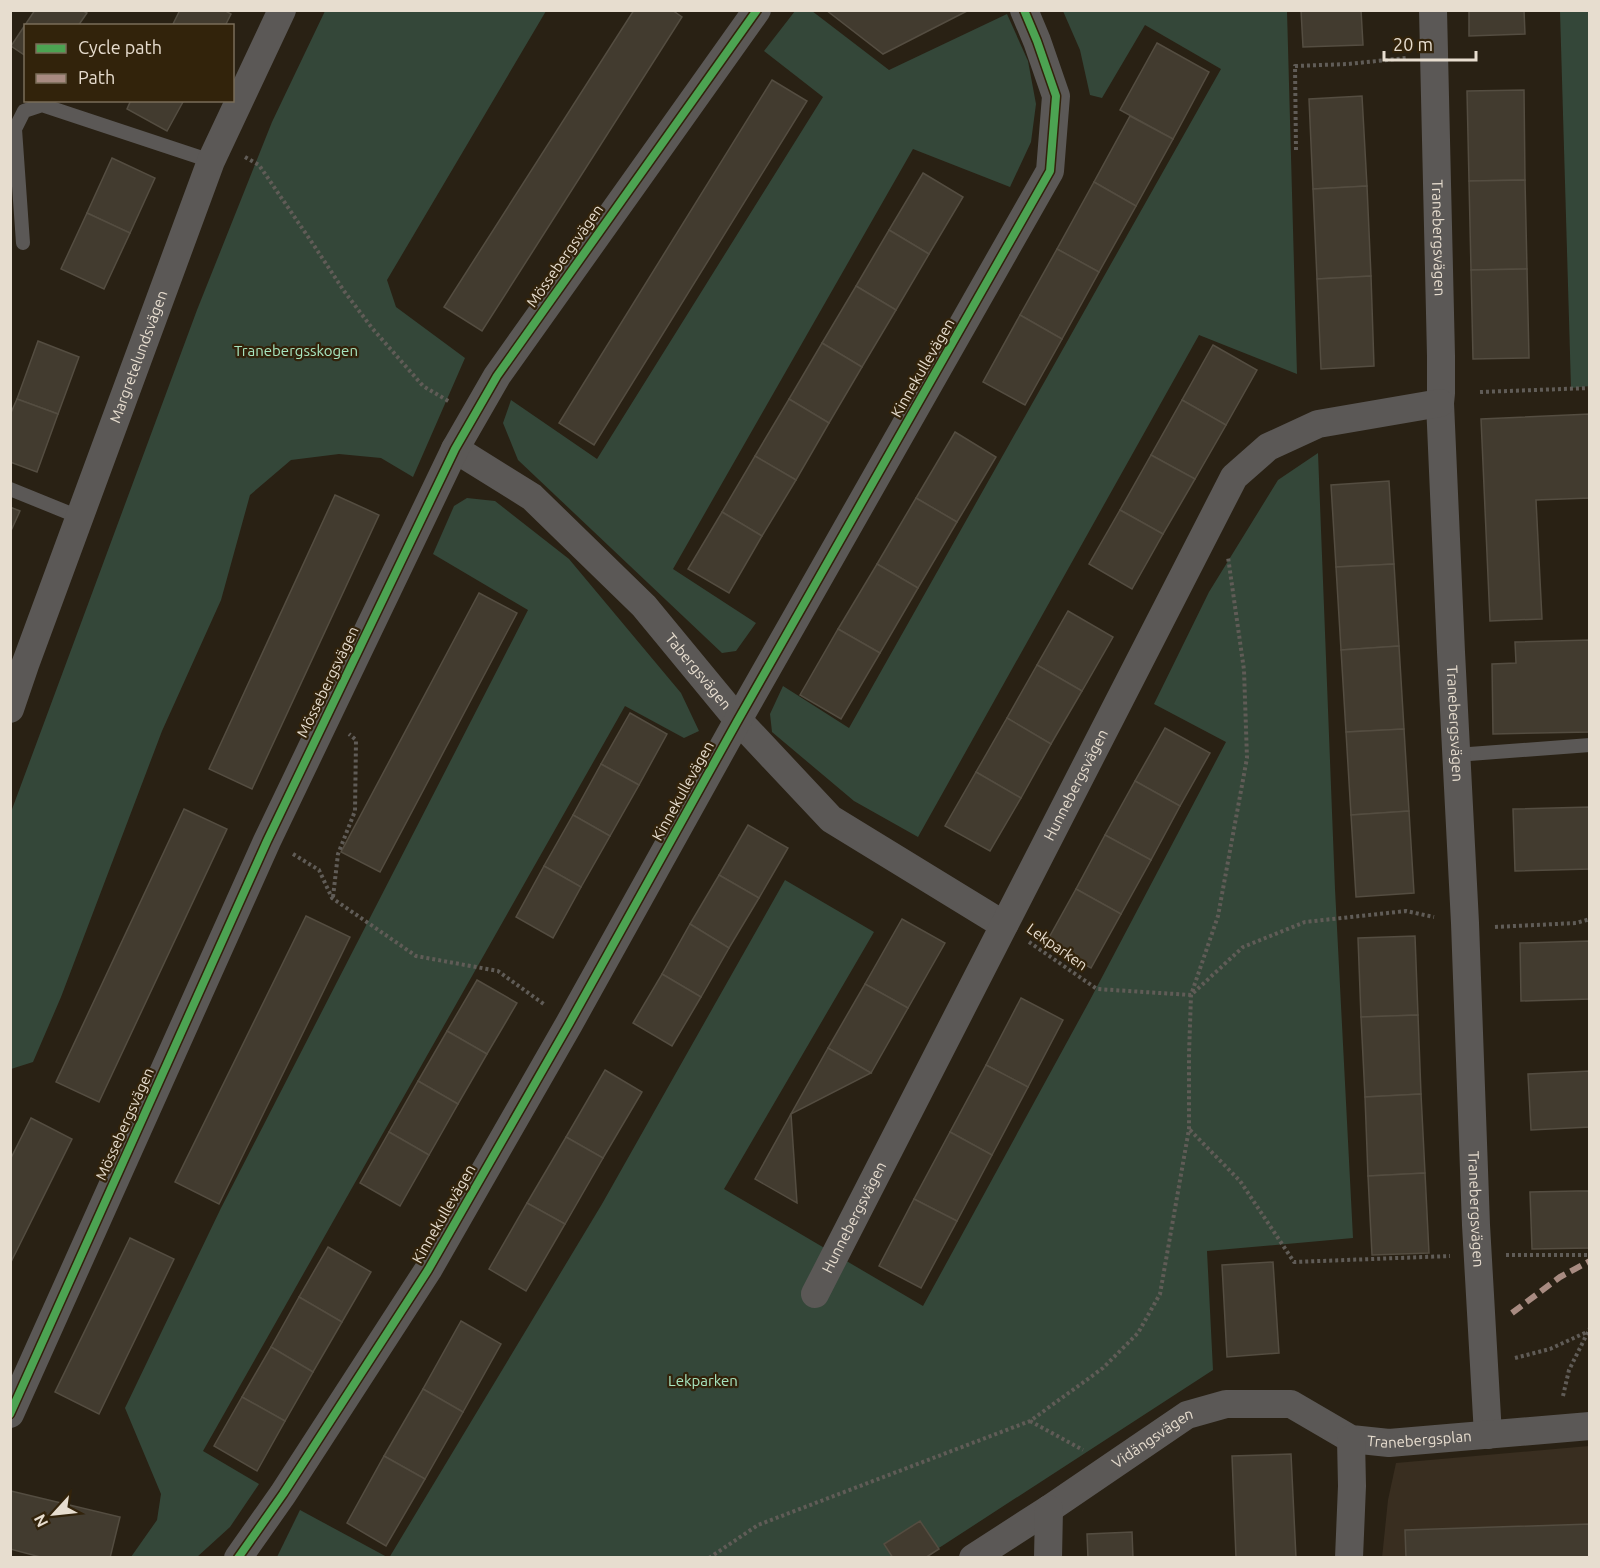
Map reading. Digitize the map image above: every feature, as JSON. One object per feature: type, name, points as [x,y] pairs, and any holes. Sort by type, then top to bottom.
[{"type":"street","name":"Margretelundsvägen","points":[[10,709],[18,662],[79,517],[215,152],[282,10]]},
{"type":"street","name":"Mössebergsvägen","points":[[10,1414],[267,841],[455,448],[497,376],[757,10]]},
{"type":"street","name":"Kinnekullevägen","points":[[238,1557],[283,1494],[428,1270],[1050,171],[1056,96],[1024,10]]},
{"type":"street","name":"Tranebergsvägen","points":[[1432,10],[1442,393],[1440,403],[1488,1435]]},
{"type":"street","name":"Hunnebergsvägen","points":[[815,1294],[1234,477],[1268,447],[1318,424],[1440,403]]},
{"type":"street","name":"Tabergsvägen","points":[[455,448],[532,497],[644,606],[738,720],[831,819],[1004,925]]},
{"type":"street","name":"Vidängsvägen","points":[[973,1557],[1049,1509],[1187,1415],[1226,1404],[1291,1404],[1351,1439]]},
{"type":"street","points":[[1488,1435],[1590,1426]]},
{"type":"street","name":"Tranebergsplan","points":[[1351,1439],[1389,1443],[1488,1435]]},
{"type":"street","points":[[1349,1557],[1351,1439]]},
{"type":"street","points":[[1048,1557],[1049,1509]]},
{"type":"lane","points":[[23,243],[15,129],[24,111],[42,105],[215,152]]},
{"type":"lane","points":[[10,489],[79,517]]},
{"type":"lane","points":[[1456,755],[1590,745]]},
{"type":"path","points":[[1296,150],[1295,66],[1348,64],[1434,56]]},
{"type":"path","points":[[215,152],[259,165],[344,291],[372,327],[423,386],[450,402]]},
{"type":"path","points":[[1480,392],[1590,388]]},
{"type":"path","points":[[709,1557],[758,1526],[1030,1421],[1103,1368],[1138,1333],[1161,1294],[1189,1129],[1188,1054],[1191,995],[1218,916],[1247,758],[1244,670],[1233,583],[1218,508]]},
{"type":"path","points":[[325,720],[344,730],[356,740],[355,811],[338,854],[332,897]]},
{"type":"path","points":[[289,852],[319,870],[332,897],[416,956],[498,971],[569,1024]]},
{"type":"path","points":[[1191,995],[1243,947],[1305,922],[1406,911]]},
{"type":"path","points":[[1576,923],[1590,919]]},
{"type":"path","points":[[1189,1129],[1240,1181],[1294,1262],[1478,1254],[1590,1255]]},
{"type":"path","points":[[1515,1358],[1550,1349],[1588,1330]]},
{"type":"path","points":[[1563,1396],[1569,1370],[1588,1330]]},
{"type":"path","points":[[1030,1421],[1113,1466]]},
{"type":"shaded area","points":[[1589,1446],[1589,1557],[1382,1558],[1388,1500],[1396,1463]]},
{"type":"green space","name":"Tranebergsskogen","points":[[325,11],[546,11],[387,280],[396,307],[465,358],[413,477],[381,458],[339,454],[291,460],[250,495],[221,600],[162,731],[61,997],[33,1062],[11,1069],[11,812],[197,310],[272,122]]},
{"type":"green space","points":[[795,11],[812,11],[889,70],[1007,14],[1028,61],[1036,104],[1031,142],[1010,187],[913,149],[673,569],[756,623],[736,651],[722,653],[518,460],[503,423],[511,400],[597,459],[823,97],[764,51]]},
{"type":"green space","points":[[1063,11],[1287,11],[1297,374],[1199,335],[918,837],[854,801],[772,732],[770,714],[783,686],[849,728],[1221,69],[1145,25],[1102,98],[1090,95],[1080,50]]},
{"type":"green space","points":[[1560,11],[1590,11],[1590,386],[1571,388]]},
{"type":"green space","name":"Lekparken","points":[[1318,453],[1335,889],[1353,1238],[1207,1251],[1213,1370],[925,1557],[389,1558],[602,1204],[785,880],[874,932],[724,1189],[923,1306],[1090,1000],[1226,742],[1154,704],[1209,592],[1278,480]]},
{"type":"green space","points":[[467,498],[495,501],[569,559],[681,693],[699,731],[684,738],[625,706],[203,1451],[259,1484],[230,1527],[197,1557],[131,1557],[157,1520],[161,1494],[125,1408],[221,1208],[528,610],[433,554],[454,506]]},
{"type":"green space","points":[[300,1510],[387,1557],[277,1557]]},
{"type":"building","points":[[35,10],[82,10],[87,13],[79,24],[26,24]]},
{"type":"building","points":[[180,10],[224,10],[231,14],[226,24],[173,24]]},
{"type":"building","points":[[634,10],[672,10],[682,17],[482,331],[444,307]]},
{"type":"building","points":[[826,10],[969,10],[883,54]]},
{"type":"building","points":[[1301,10],[1361,10],[1363,45],[1303,47]]},
{"type":"building","points":[[1469,10],[1524,10],[1525,34],[1469,36]]},
{"type":"building","points":[[24,26],[24,55],[11,46]]},
{"type":"building","points":[[1157,43],[1209,72],[1173,139],[1120,110]]},
{"type":"building","points":[[772,80],[807,101],[594,445],[559,423]]},
{"type":"building","points":[[1524,90],[1525,180],[1469,181],[1467,91]]},
{"type":"building","points":[[1362,96],[1367,186],[1313,189],[1309,99]]},
{"type":"building","points":[[130,102],[183,102],[167,131],[127,109]]},
{"type":"building","points":[[1130,116],[1173,139],[1136,206],[1094,182]]},
{"type":"building","points":[[112,158],[155,178],[130,233],[87,213]]},
{"type":"building","points":[[923,173],[963,197],[929,254],[889,230]]},
{"type":"building","points":[[1525,180],[1527,269],[1471,270],[1469,181]]},
{"type":"building","points":[[1094,182],[1136,206],[1099,272],[1057,249]]},
{"type":"building","points":[[1367,186],[1371,276],[1317,279],[1313,189]]},
{"type":"building","points":[[87,213],[130,233],[104,289],[61,269]]},
{"type":"building","points":[[889,230],[929,254],[896,310],[856,286]]},
{"type":"building","points":[[1057,249],[1099,272],[1062,339],[1020,315]]},
{"type":"building","points":[[1527,269],[1529,358],[1473,359],[1471,270]]},
{"type":"building","points":[[1371,276],[1374,366],[1321,369],[1317,279]]},
{"type":"building","points":[[856,286],[896,310],[862,367],[822,343]]},
{"type":"building","points":[[1020,315],[1062,339],[1025,405],[983,382]]},
{"type":"building","points":[[38,341],[79,357],[58,414],[17,399]]},
{"type":"building","points":[[822,343],[862,367],[829,423],[789,399]]},
{"type":"building","points":[[1213,345],[1257,370],[1226,425],[1182,400]]},
{"type":"building","points":[[17,399],[58,414],[37,472],[10,462],[10,415]]},
{"type":"building","points":[[789,399],[829,423],[796,480],[755,456]]},
{"type":"building","points":[[1182,400],[1226,425],[1195,479],[1151,455]]},
{"type":"building","points":[[1590,414],[1590,498],[1536,500],[1542,619],[1490,621],[1481,419]]},
{"type":"building","points":[[955,432],[996,457],[957,522],[916,498]]},
{"type":"building","points":[[1151,455],[1195,479],[1163,534],[1120,510]]},
{"type":"building","points":[[755,456],[796,480],[762,536],[722,512]]},
{"type":"building","points":[[1389,481],[1394,564],[1336,567],[1331,485]]},
{"type":"building","points":[[335,495],[379,515],[252,789],[209,769]]},
{"type":"building","points":[[916,498],[957,522],[918,588],[877,564]]},
{"type":"building","points":[[10,507],[20,511],[10,533]]},
{"type":"building","points":[[1120,510],[1163,534],[1132,589],[1089,564]]},
{"type":"building","points":[[722,512],[762,536],[729,593],[688,569]]},
{"type":"building","points":[[877,564],[918,588],[880,653],[838,629]]},
{"type":"building","points":[[1394,564],[1399,646],[1341,650],[1336,567]]},
{"type":"building","points":[[479,593],[517,613],[380,872],[341,852]]},
{"type":"building","points":[[1068,611],[1113,637],[1082,691],[1037,665]]},
{"type":"building","points":[[838,629],[880,653],[841,719],[800,695]]},
{"type":"building","points":[[1590,640],[1590,732],[1493,734],[1492,664],[1516,663],[1515,642]]},
{"type":"building","points":[[1399,646],[1404,729],[1346,732],[1341,650]]},
{"type":"building","points":[[1037,665],[1082,691],[1051,744],[1007,718]]},
{"type":"building","points":[[630,713],[667,734],[639,785],[601,764]]},
{"type":"building","points":[[1007,718],[1051,744],[1021,798],[976,772]]},
{"type":"building","points":[[1165,728],[1210,753],[1180,806],[1135,781]]},
{"type":"building","points":[[1404,729],[1409,811],[1351,815],[1346,732]]},
{"type":"building","points":[[601,764],[639,785],[610,836],[573,815]]},
{"type":"building","points":[[976,772],[1021,798],[990,851],[945,826]]},
{"type":"building","points":[[1135,781],[1180,806],[1151,860],[1105,835]]},
{"type":"building","points":[[1590,807],[1590,869],[1515,871],[1513,809]]},
{"type":"building","points":[[184,809],[227,829],[99,1102],[56,1082]]},
{"type":"building","points":[[1409,811],[1414,893],[1356,897],[1351,815]]},
{"type":"building","points":[[573,815],[610,836],[581,887],[544,866]]},
{"type":"building","points":[[748,825],[788,848],[759,898],[719,875]]},
{"type":"building","points":[[1105,835],[1151,860],[1121,914],[1076,889]]},
{"type":"building","points":[[544,866],[581,887],[553,938],[516,917]]},
{"type":"building","points":[[719,875],[759,898],[729,948],[690,924]]},
{"type":"building","points":[[1076,889],[1121,914],[1091,968],[1046,943]]},
{"type":"building","points":[[306,916],[350,937],[219,1204],[175,1182]]},
{"type":"building","points":[[902,919],[945,943],[908,1008],[865,984]]},
{"type":"building","points":[[690,924],[729,948],[701,997],[662,974]]},
{"type":"building","points":[[1415,936],[1418,1015],[1361,1017],[1358,938]]},
{"type":"building","points":[[1590,941],[1590,999],[1521,1001],[1520,943]]},
{"type":"building","points":[[662,974],[701,997],[672,1046],[633,1023]]},
{"type":"building","points":[[477,980],[517,1003],[487,1054],[447,1031]]},
{"type":"building","points":[[865,984],[908,1008],[871,1073],[828,1048]]},
{"type":"building","points":[[1021,998],[1063,1020],[1028,1087],[986,1065]]},
{"type":"building","points":[[1418,1015],[1421,1094],[1365,1097],[1361,1017]]},
{"type":"building","points":[[447,1031],[487,1054],[458,1104],[418,1081]]},
{"type":"building","points":[[828,1048],[871,1073],[791,1114]]},
{"type":"building","points":[[986,1065],[1028,1087],[992,1155],[950,1132]]},
{"type":"building","points":[[605,1070],[642,1092],[603,1158],[566,1137]]},
{"type":"building","points":[[1590,1071],[1590,1127],[1531,1130],[1528,1074]]},
{"type":"building","points":[[418,1081],[458,1104],[429,1155],[389,1132]]},
{"type":"building","points":[[1421,1094],[1425,1173],[1368,1176],[1365,1097]]},
{"type":"building","points":[[791,1114],[797,1203],[755,1179]]},
{"type":"building","points":[[31,1118],[72,1139],[10,1264],[10,1160]]},
{"type":"building","points":[[389,1132],[429,1155],[400,1206],[360,1183]]},
{"type":"building","points":[[950,1132],[992,1155],[957,1221],[914,1199]]},
{"type":"building","points":[[566,1137],[603,1158],[565,1224],[527,1203]]},
{"type":"building","points":[[1425,1173],[1429,1253],[1372,1255],[1368,1176]]},
{"type":"building","points":[[1590,1191],[1590,1248],[1532,1249],[1530,1192]]},
{"type":"building","points":[[914,1199],[957,1221],[921,1288],[879,1266]]},
{"type":"building","points":[[527,1203],[565,1224],[526,1291],[489,1269]]},
{"type":"building","points":[[130,1238],[174,1259],[99,1414],[55,1392]]},
{"type":"building","points":[[328,1247],[371,1272],[342,1322],[299,1297]]},
{"type":"building","points":[[1273,1262],[1279,1353],[1227,1357],[1222,1265]]},
{"type":"building","points":[[299,1297],[342,1322],[313,1372],[271,1347]]},
{"type":"building","points":[[461,1321],[501,1344],[463,1412],[423,1389]]},
{"type":"building","points":[[271,1347],[313,1372],[285,1421],[242,1397]]},
{"type":"building","points":[[423,1389],[463,1412],[425,1479],[384,1456]]},
{"type":"building","points":[[242,1397],[285,1421],[257,1471],[214,1446]]},
{"type":"building","points":[[1291,1454],[1296,1558],[1236,1558],[1232,1456]]},
{"type":"building","points":[[384,1456],[425,1479],[386,1546],[347,1523]]},
{"type":"building","points":[[11,1491],[120,1517],[110,1558],[44,1558],[10,1549]]},
{"type":"building","points":[[920,1521],[939,1549],[925,1558],[893,1558],[884,1544]]},
{"type":"building","points":[[1590,1524],[1590,1558],[1406,1558],[1405,1530]]},
{"type":"building","points":[[1132,1532],[1133,1558],[1088,1558],[1087,1534]]},
{"type":"marked path","points":[[1512,1313],[1560,1277],[1590,1261]]},
{"type":"cycle path","points":[[10,1414],[267,841],[455,449],[497,376],[757,10]]},
{"type":"cycle path","points":[[238,1558],[283,1494],[428,1270],[1050,171],[1056,96],[1024,10]]}]
